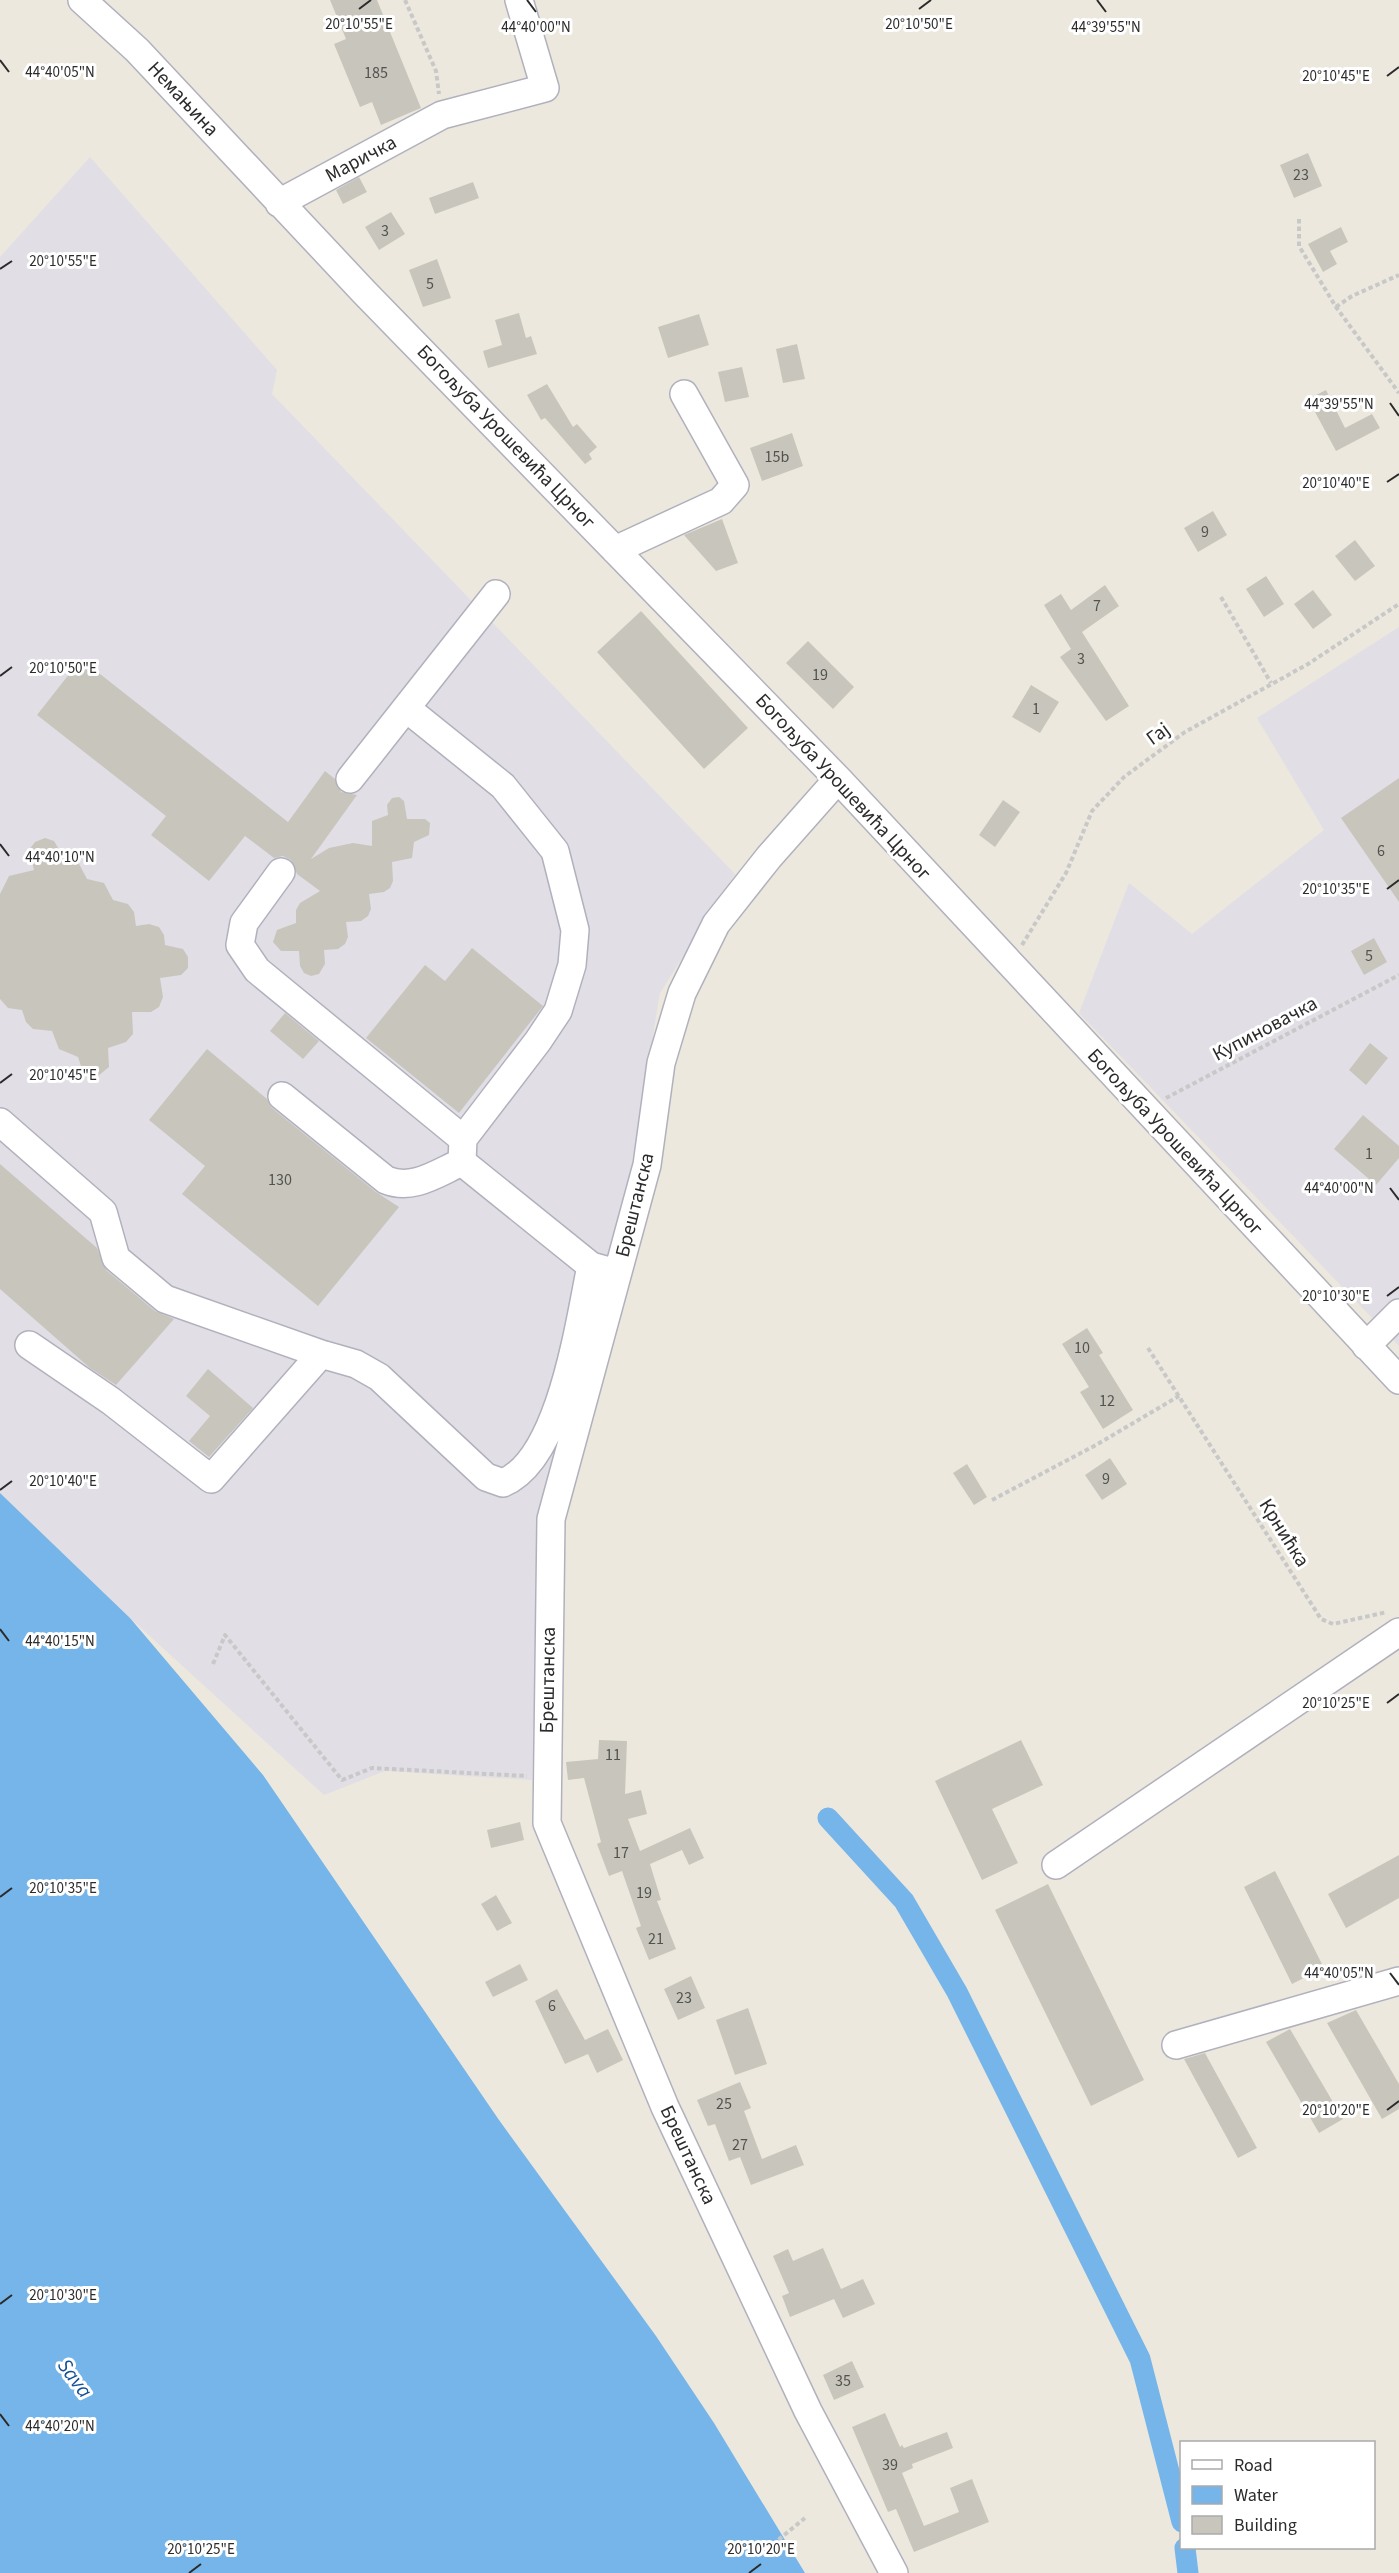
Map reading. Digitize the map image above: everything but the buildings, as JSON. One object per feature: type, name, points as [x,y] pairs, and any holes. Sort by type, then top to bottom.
[{"type":"street","name":"Немањина","points":[[82,0],[137,50],[279,202]]},
{"type":"street","name":"Маричка","points":[[279,202],[442,115],[544,88],[519,0]]},
{"type":"street","name":"Богољуба Урошевића Црног","points":[[279,202],[838,779],[1144,1110],[1399,1380]]},
{"type":"street","points":[[615,550],[721,501],[735,485],[684,394]]},
{"type":"street","points":[[350,779],[496,594]]},
{"type":"street","points":[[282,1096],[386,1180],[399,1185],[412,1184],[462,1150],[558,1011],[572,965],[575,930],[555,851],[503,786],[406,708]]},
{"type":"street","name":"Брештанска","points":[[838,779],[769,857],[716,924],[682,993],[661,1063],[648,1164],[551,1519],[547,1823],[665,2107],[808,2412],[894,2573]]},
{"type":"street","points":[[281,872],[244,923],[240,945],[257,970],[591,1266],[619,1273]]},
{"type":"street","points":[[0,1122],[104,1212],[116,1258],[165,1299],[321,1354],[356,1364],[379,1377],[486,1477],[502,1483],[518,1477],[548,1434],[566,1380],[591,1266]]},
{"type":"street","points":[[1366,1346],[1399,1313]]},
{"type":"street","points":[[29,1345],[111,1401],[211,1479],[321,1354]]},
{"type":"street","points":[[1056,1865],[1394,1622]]},
{"type":"street","points":[[1176,2044],[1399,1981]]},
{"type":"path","points":[[406,1],[436,71],[442,115]]},
{"type":"path","points":[[1299,219],[1299,246],[1336,307],[1399,393]]},
{"type":"path","points":[[1336,307],[1399,274]]},
{"type":"path","points":[[1221,597],[1271,683]]},
{"type":"path","name":"Гај","points":[[1011,964],[1066,873],[1092,811],[1124,777],[1185,732],[1308,664],[1399,604]]},
{"type":"path","name":"Купиновачка","points":[[1144,1110],[1399,975]]},
{"type":"path","name":"Крнићка","points":[[1148,1348],[1321,1619],[1333,1624],[1394,1622]]},
{"type":"path","points":[[992,1500],[1096,1445],[1179,1396]]},
{"type":"path","points":[[213,1664],[225,1635],[342,1780],[372,1768],[546,1777]]},
{"type":"path","points":[[761,2554],[805,2518]]},
{"type":"shaded area","points":[[90,157],[277,370],[272,394],[735,874],[660,993],[623,1216],[539,1610],[532,1780],[385,1771],[324,1795],[130,1618],[0,1493],[0,257]]},
{"type":"shaded area","points":[[1399,627],[1399,1346],[1079,1013],[1129,883],[1192,934],[1324,830],[1257,718]]},
{"type":"water","name":"Sava","points":[[0,1493],[130,1618],[263,1775],[499,2120],[656,2336],[714,2423],[805,2573],[0,2573]]},
{"type":"waterway","points":[[828,1818],[904,1901],[957,1992],[1140,2359],[1180,2514]]},
{"type":"waterway","points":[[1185,2549],[1188,2573]]}]
